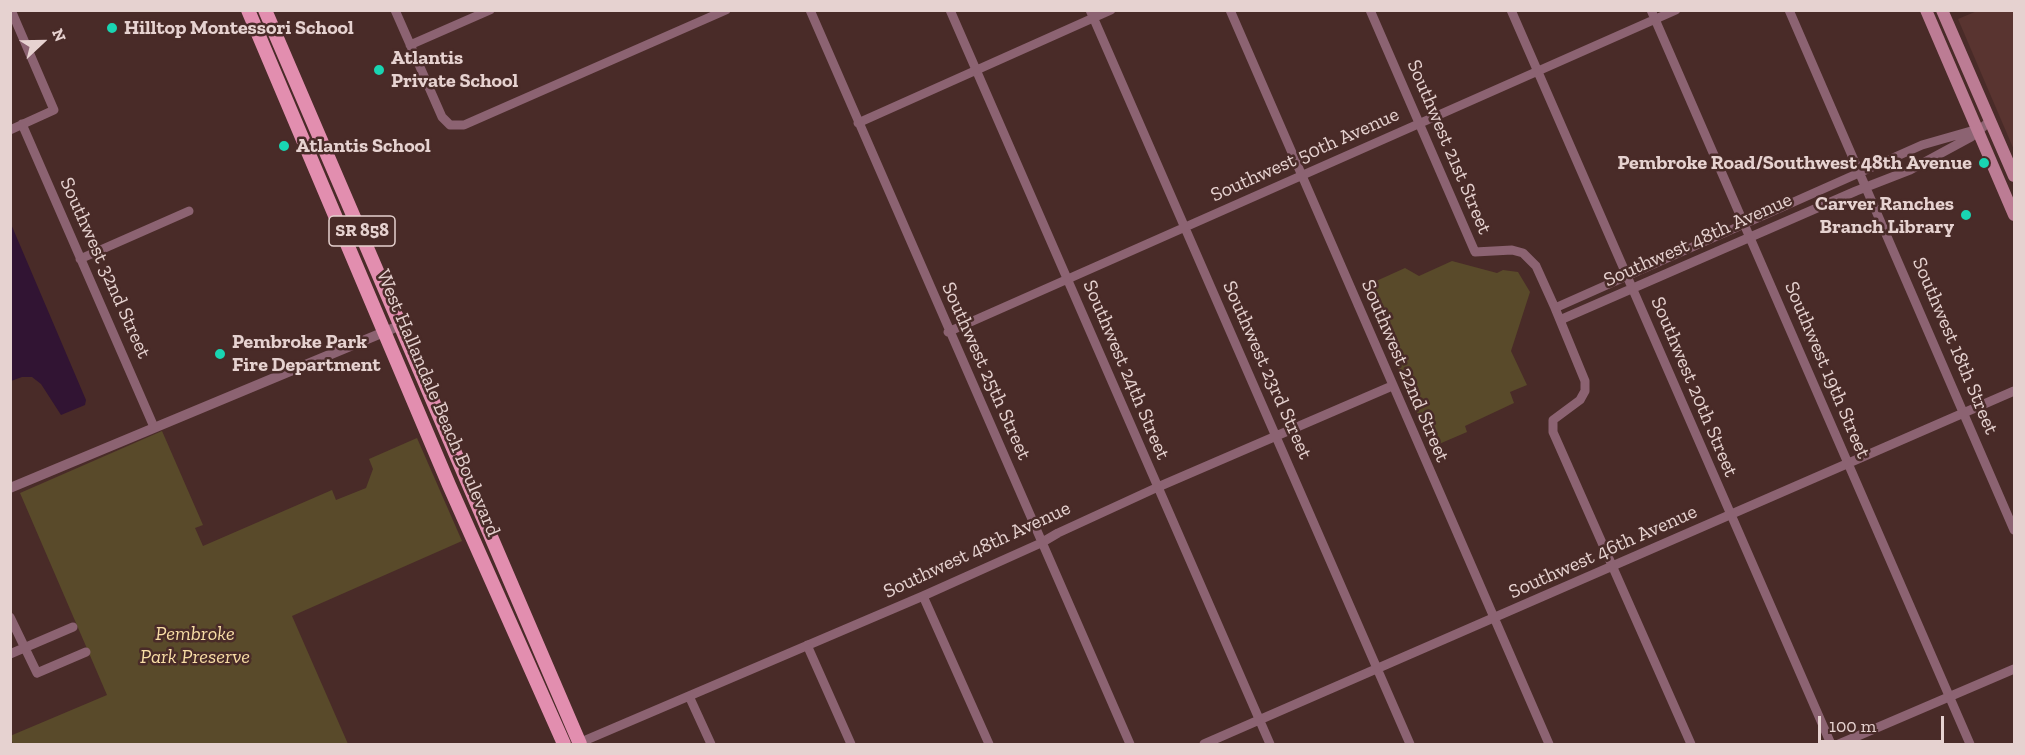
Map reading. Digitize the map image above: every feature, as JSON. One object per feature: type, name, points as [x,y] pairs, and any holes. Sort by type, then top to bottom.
[{"type":"main road","name":"West Hallandale Beach Boulevard","points":[[248,10],[386,331],[449,485],[564,744]]},
{"type":"main road","name":"West Hallandale Beach Boulevard","points":[[265,10],[578,744]]},
{"type":"main road","points":[[1926,10],[2014,215]]},
{"type":"main road","points":[[1942,10],[2014,176]]},
{"type":"main road","points":[[449,485],[449,472],[454,453]]},
{"type":"street","points":[[10,130],[54,110],[11,10]]},
{"type":"street","points":[[395,10],[442,117],[450,125],[464,125],[726,10]]},
{"type":"street","points":[[410,45],[490,10]]},
{"type":"street","name":"Southwest 25th Street","points":[[810,10],[948,332],[1130,744]]},
{"type":"street","name":"Southwest 24th Street","points":[[950,10],[1270,744]]},
{"type":"street","points":[[858,123],[976,71],[1091,14],[1111,10]]},
{"type":"street","name":"Southwest 22nd Street","points":[[1230,10],[1549,744]]},
{"type":"street","name":"Southwest 21st Street","points":[[1370,10],[1475,252],[1512,250],[1523,253],[1536,266],[1555,308]]},
{"type":"street","name":"Southwest 20th Street","points":[[1511,10],[1831,744]]},
{"type":"street","name":"Southwest 19th Street","points":[[1651,10],[1970,744]]},
{"type":"street","name":"Southwest 50th Avenue","points":[[948,332],[1677,10]]},
{"type":"street","name":"Southwest 18th Street","points":[[1790,10],[2014,530]]},
{"type":"street","name":"Southwest 23rd Street","points":[[1091,14],[1410,744]]},
{"type":"street","name":"Southwest 48th Avenue","points":[[1555,308],[1922,145],[1978,129],[1990,121]]},
{"type":"street","name":"Southwest 32nd Street","points":[[22,124],[154,427]]},
{"type":"street","name":"Southwest 48th Avenue","points":[[1560,320],[1919,166],[1971,138],[1978,129]]},
{"type":"street","points":[[80,259],[189,212]]},
{"type":"street","points":[[1555,308],[1585,381],[1585,391],[1580,400],[1553,420],[1553,432],[1611,568],[1691,744]]},
{"type":"street","points":[[10,488],[401,325]]},
{"type":"street","name":"Southwest 48th Avenue","points":[[578,744],[923,596],[1158,487],[1392,386]]},
{"type":"street","name":"Southwest 46th Avenue","points":[[1204,744],[1495,620],[2014,391]]},
{"type":"street","points":[[923,596],[989,744]]},
{"type":"street","points":[[10,617],[27,647],[37,673],[86,652]]},
{"type":"street","points":[[10,654],[74,627]]},
{"type":"street","points":[[807,645],[852,744]]},
{"type":"street","points":[[1839,744],[2014,669]]},
{"type":"street","points":[[689,696],[711,744]]},
{"type":"shaded area","points":[[1977,11],[2014,11],[2014,150],[1958,19]]},
{"type":"shaded area","points":[[11,224],[86,400],[85,405],[61,415],[41,384],[32,377],[22,377],[11,381]]},
{"type":"green space","points":[[1452,261],[1497,273],[1503,270],[1518,272],[1530,292],[1511,351],[1527,385],[1510,392],[1514,403],[1465,426],[1467,432],[1432,447],[1363,287],[1405,268],[1419,276]]},
{"type":"green space","name":"Pembroke Park Preserve","points":[[162,431],[203,525],[195,528],[203,546],[332,490],[336,500],[366,488],[373,469],[369,459],[417,438],[462,541],[292,616],[348,744],[13,744],[10,736],[107,695],[20,493]]},
{"type":"place","name":"Hilltop Montessori School","points":[[112,28]]},
{"type":"place","name":"Atlantis Private School","points":[[379,70]]},
{"type":"place","name":"Atlantis School","points":[[284,146]]},
{"type":"place","name":"Pembroke Road/Southwest 48th Avenue","points":[[1984,163]]},
{"type":"place","name":"Carver Ranches Branch Library","points":[[1966,215]]},
{"type":"place","name":"Pembroke Park Fire Department","points":[[220,354]]}]
